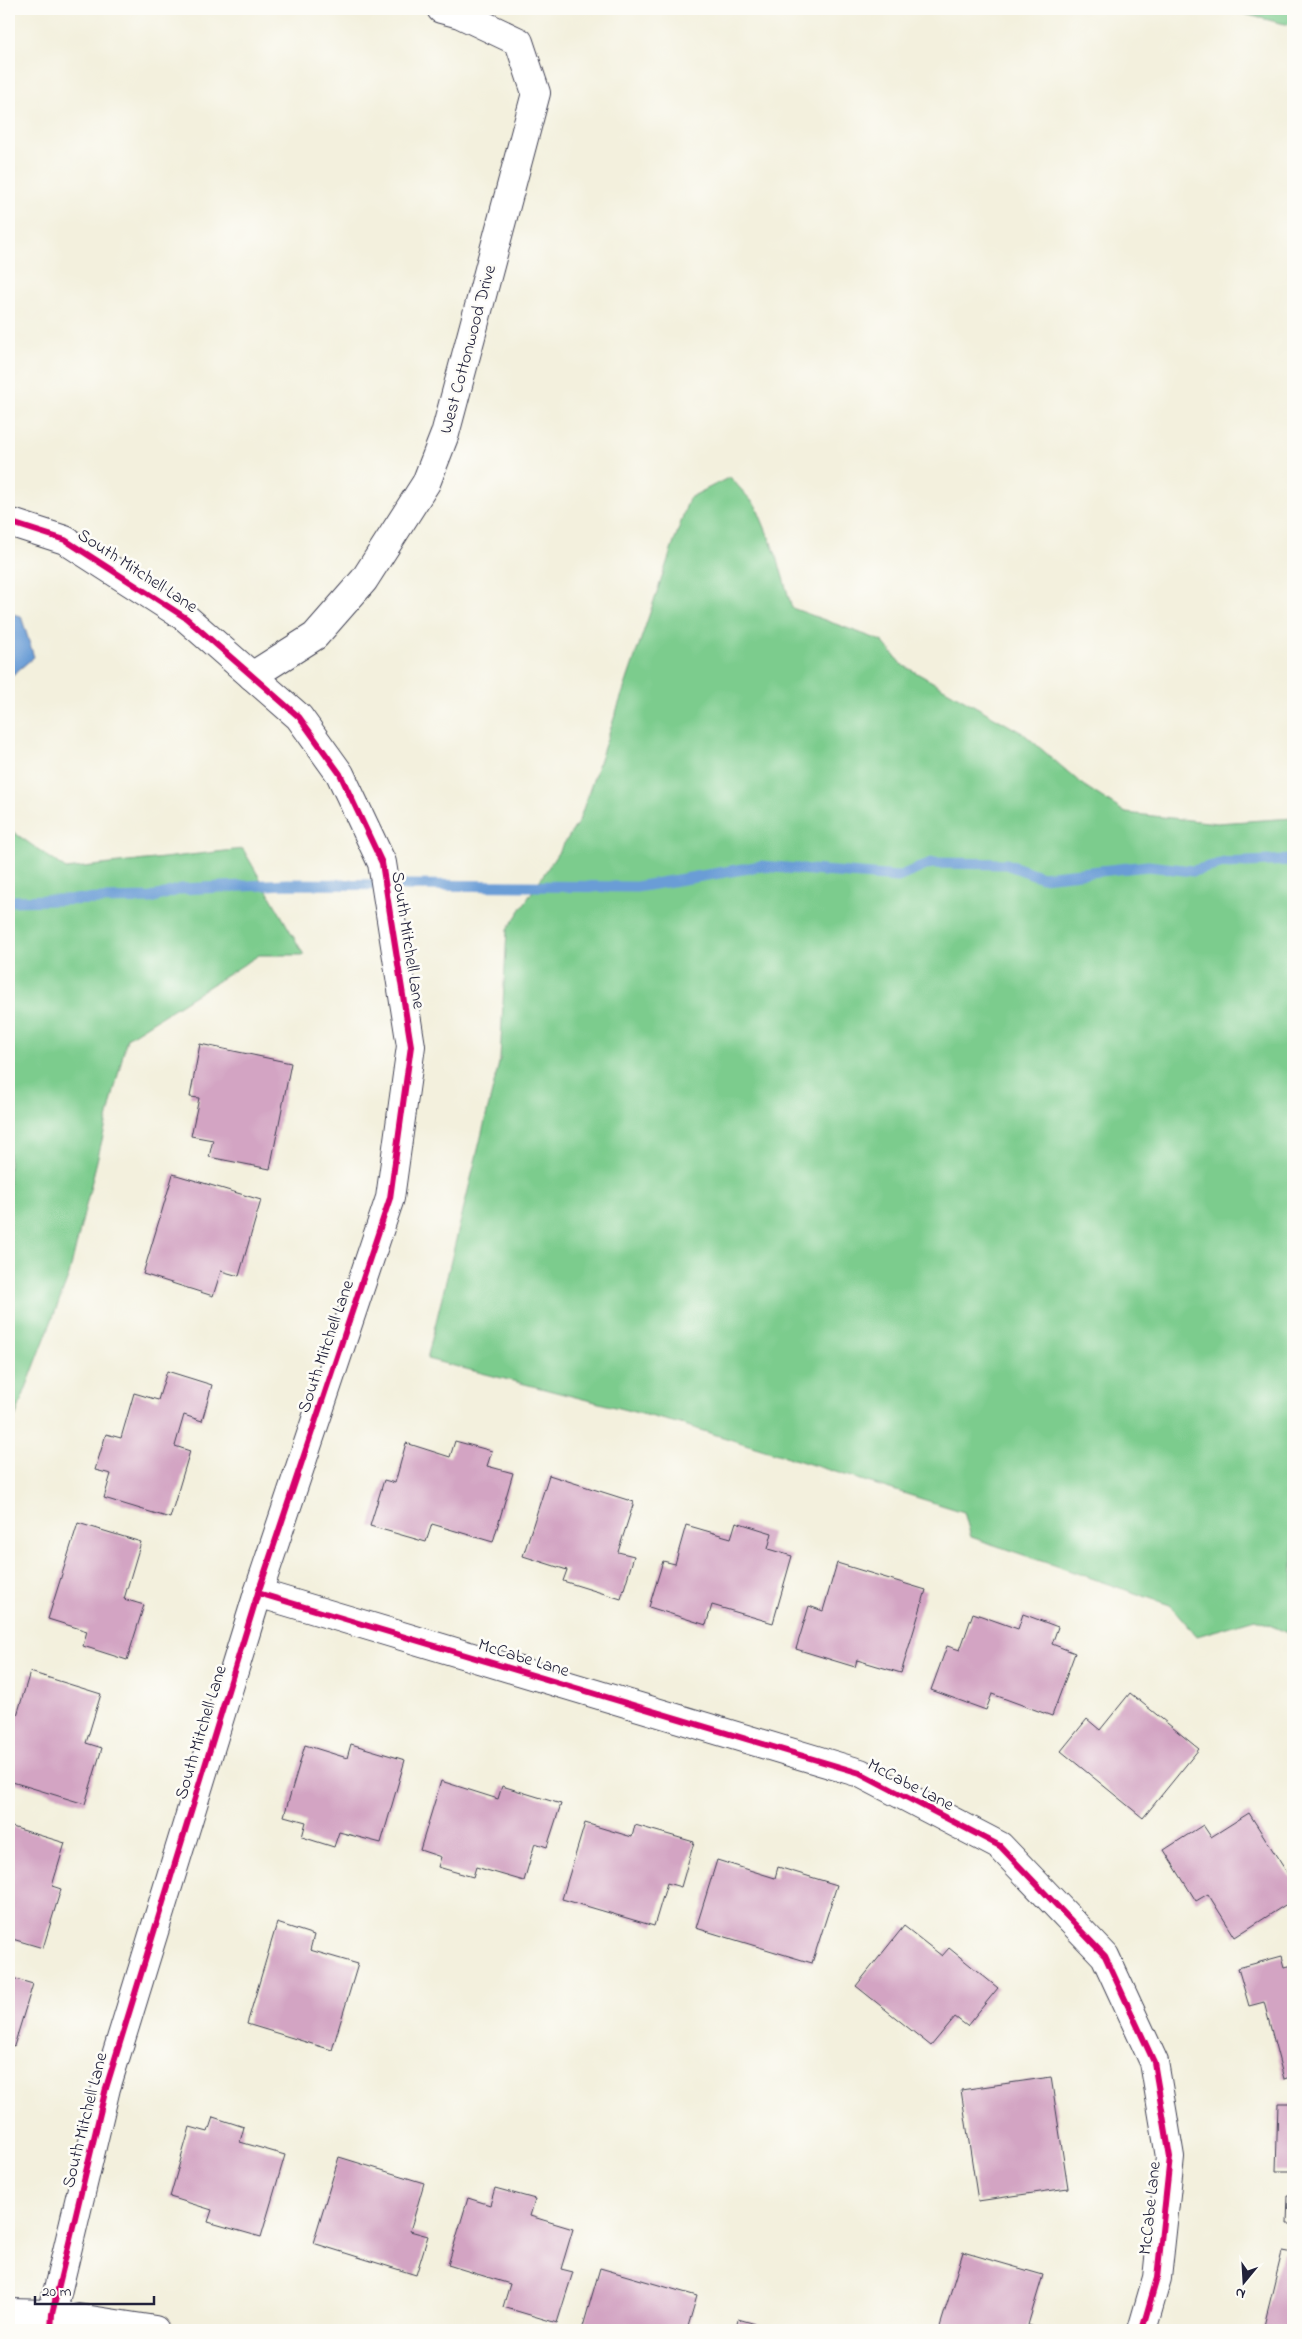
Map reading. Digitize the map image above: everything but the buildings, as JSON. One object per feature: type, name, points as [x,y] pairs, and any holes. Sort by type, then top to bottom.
[{"type":"street","name":"West Cottonwood Drive","points":[[252,676],[315,636],[364,580],[426,483],[445,434],[536,93],[519,42],[460,14],[441,9]]},
{"type":"street","name":"South Mitchell Lane","points":[[9,522],[65,540],[186,618],[299,717],[340,774],[382,863],[411,1046],[390,1198],[258,1593],[106,2088],[51,2322]]},
{"type":"street","name":"McCabe Lane","points":[[258,1593],[860,1773],[1000,1846],[1105,1956],[1154,2062],[1170,2158],[1157,2278],[1142,2330]]},
{"type":"street","points":[[9,2313],[51,2322],[155,2330]]},
{"type":"green space","points":[[1224,9],[1293,9],[1293,26]]},
{"type":"green space","points":[[730,477],[756,506],[777,557],[792,608],[882,641],[901,664],[1024,734],[1083,785],[1126,813],[1217,823],[1293,818],[1293,1635],[1255,1619],[1197,1636],[1170,1605],[971,1537],[964,1512],[681,1424],[427,1359],[500,1059],[507,930],[579,821],[689,498]]},
{"type":"green space","points":[[9,829],[66,869],[243,849],[304,955],[259,955],[127,1038],[69,1275],[9,1433]]},
{"type":"water","points":[[9,613],[21,616],[34,657],[9,678]]},
{"type":"waterway","points":[[9,901],[151,898],[181,889],[287,884],[636,887],[761,866],[898,877],[931,863],[1006,864],[1042,877],[1148,866],[1193,871],[1224,863],[1293,860]]},
{"type":"cycle path","points":[[9,522],[65,540],[186,618],[299,717],[340,774],[382,863],[411,1046],[390,1198],[258,1593],[106,2088],[52,2314],[51,2330]]},
{"type":"cycle path","points":[[258,1593],[860,1773],[1000,1846],[1105,1956],[1154,2062],[1170,2157],[1157,2278],[1142,2330]]}]
